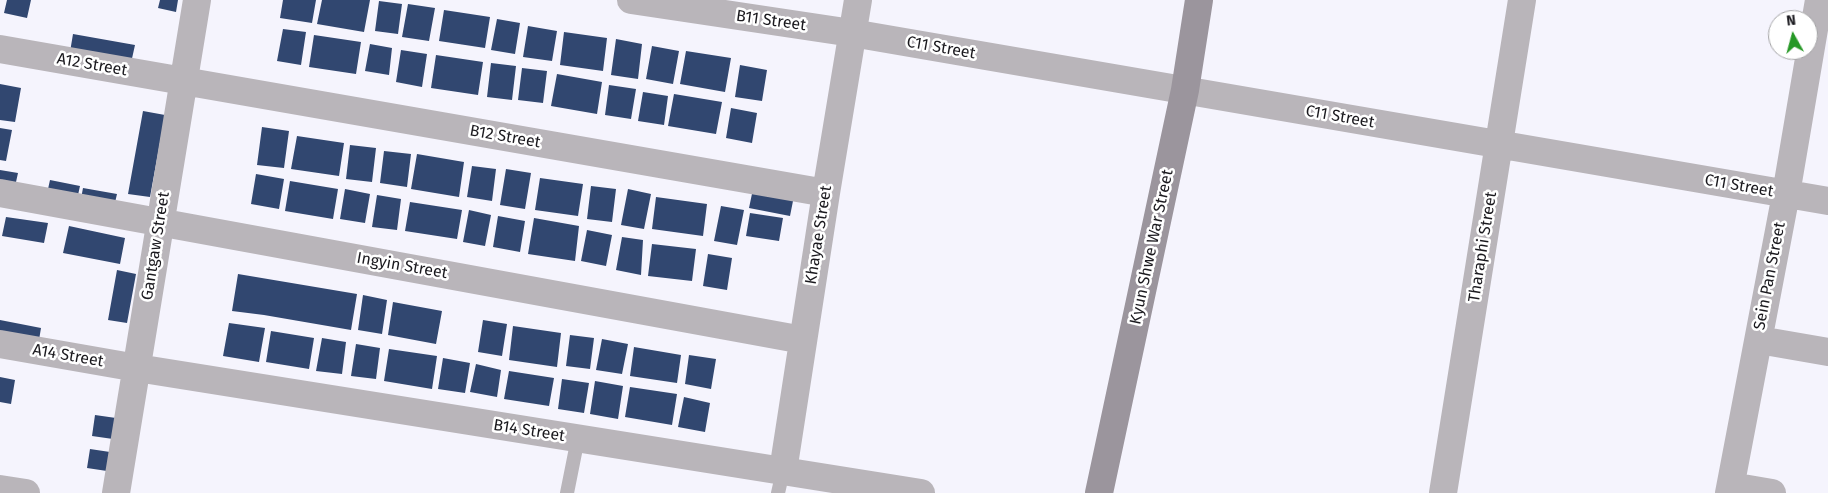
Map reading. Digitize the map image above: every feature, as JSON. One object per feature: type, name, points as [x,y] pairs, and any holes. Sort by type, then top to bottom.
[{"type":"street","name":"Gantgaw Street","points":[[116,493],[197,0]]},
{"type":"street","name":"B11 Street","points":[[631,0],[852,33]]},
{"type":"street","name":"Khayae Street","points":[[781,482],[858,0]]},
{"type":"street","name":"Kyun Shwe War Street","points":[[1100,493],[1185,90],[1199,0]]},
{"type":"street","name":"Tharaphi Street","points":[[1444,493],[1522,0]]},
{"type":"street","name":"Sein Pan Street","points":[[1730,489],[1786,194],[1820,41],[1819,0]]},
{"type":"street","name":"C11 Street","points":[[852,33],[1828,201]]},
{"type":"street","name":"A12 Street","points":[[0,49],[183,81]]},
{"type":"street","name":"B12 Street","points":[[183,81],[826,193]]},
{"type":"street","name":"Ingyin Street","points":[[0,193],[803,340]]},
{"type":"street","points":[[1758,340],[1828,352]]},
{"type":"street","name":"A14 Street","points":[[0,344],[137,368]]},
{"type":"street","name":"B14 Street","points":[[137,368],[578,438],[781,482],[921,493]]},
{"type":"street","points":[[0,489],[26,493]]},
{"type":"street","points":[[1730,489],[1772,493]]},
{"type":"lane","points":[[567,493],[578,438]]},
{"type":"building","points":[[7,0],[31,0],[27,18],[4,13]]},
{"type":"building","points":[[160,0],[178,0],[176,12],[158,8]]},
{"type":"building","points":[[283,0],[316,0],[312,23],[280,18]]},
{"type":"building","points":[[322,0],[370,0],[364,32],[317,24]]},
{"type":"building","points":[[379,1],[402,4],[398,34],[375,31]]},
{"type":"building","points":[[408,4],[435,8],[429,41],[402,37]]},
{"type":"building","points":[[444,10],[490,17],[485,48],[439,41]]},
{"type":"building","points":[[497,19],[520,23],[515,54],[491,50]]},
{"type":"building","points":[[528,26],[557,31],[552,61],[523,57]]},
{"type":"building","points":[[283,29],[306,32],[301,65],[277,61]]},
{"type":"building","points":[[564,32],[607,38],[603,71],[560,65]]},
{"type":"building","points":[[73,34],[135,45],[131,63],[70,52]]},
{"type":"building","points":[[314,35],[361,42],[356,74],[309,67]]},
{"type":"building","points":[[616,39],[642,44],[638,79],[611,75]]},
{"type":"building","points":[[370,44],[392,48],[389,75],[365,71]]},
{"type":"building","points":[[652,46],[679,51],[673,84],[646,79]]},
{"type":"building","points":[[401,50],[427,54],[422,87],[396,82]]},
{"type":"building","points":[[686,51],[731,58],[725,92],[680,84]]},
{"type":"building","points":[[436,55],[483,62],[478,95],[431,88]]},
{"type":"building","points":[[491,63],[516,66],[512,100],[487,97]]},
{"type":"building","points":[[740,65],[767,70],[762,101],[735,97]]},
{"type":"building","points":[[522,68],[547,71],[543,103],[518,100]]},
{"type":"building","points":[[557,74],[602,82],[597,114],[551,106]]},
{"type":"building","points":[[0,84],[21,88],[15,122],[0,120]]},
{"type":"building","points":[[609,85],[636,89],[631,119],[605,115]]},
{"type":"building","points":[[643,92],[668,96],[664,125],[638,121]]},
{"type":"building","points":[[674,94],[722,102],[716,134],[668,126]]},
{"type":"building","points":[[731,108],[757,113],[752,143],[726,138]]},
{"type":"building","points":[[143,111],[165,115],[150,197],[128,194]]},
{"type":"building","points":[[262,127],[289,131],[284,168],[257,165]]},
{"type":"building","points":[[0,128],[12,130],[6,161],[0,160]]},
{"type":"building","points":[[297,136],[344,143],[339,176],[291,169]]},
{"type":"building","points":[[350,145],[376,148],[372,182],[346,179]]},
{"type":"building","points":[[384,151],[411,154],[407,187],[380,183]]},
{"type":"building","points":[[417,154],[464,162],[459,197],[411,189]]},
{"type":"building","points":[[472,166],[496,169],[492,201],[467,197]]},
{"type":"building","points":[[506,169],[531,173],[525,209],[500,205]]},
{"type":"building","points":[[0,170],[18,173],[14,191],[0,188]]},
{"type":"building","points":[[256,174],[284,179],[279,209],[251,204]]},
{"type":"building","points":[[540,178],[583,184],[578,216],[535,210]]},
{"type":"building","points":[[50,180],[80,186],[76,204],[46,198]]},
{"type":"building","points":[[290,181],[338,189],[333,219],[285,211]]},
{"type":"building","points":[[591,186],[616,189],[612,222],[587,219]]},
{"type":"building","points":[[83,188],[117,194],[113,211],[80,204]]},
{"type":"building","points":[[345,189],[370,194],[365,223],[340,219]]},
{"type":"building","points":[[628,189],[651,194],[644,229],[621,225]]},
{"type":"building","points":[[753,189],[794,196],[790,216],[749,208]]},
{"type":"building","points":[[377,195],[401,199],[397,230],[372,227]]},
{"type":"building","points":[[656,197],[707,204],[703,236],[652,229]]},
{"type":"building","points":[[410,202],[462,210],[457,239],[405,231]]},
{"type":"building","points":[[721,206],[744,210],[737,245],[714,241]]},
{"type":"building","points":[[469,210],[491,215],[485,246],[463,242]]},
{"type":"building","points":[[750,213],[783,218],[779,241],[746,236]]},
{"type":"building","points":[[498,216],[525,221],[520,252],[493,247]]},
{"type":"building","points":[[6,217],[48,223],[44,243],[2,236]]},
{"type":"building","points":[[534,218],[579,226],[575,261],[528,254]]},
{"type":"building","points":[[69,226],[125,238],[120,264],[63,253]]},
{"type":"building","points":[[587,230],[612,235],[606,266],[581,261]]},
{"type":"building","points":[[622,237],[643,240],[641,275],[616,270]]},
{"type":"building","points":[[652,244],[696,249],[692,281],[648,276]]},
{"type":"building","points":[[708,254],[732,258],[727,290],[703,286]]},
{"type":"building","points":[[117,270],[136,274],[127,323],[108,320]]},
{"type":"building","points":[[238,274],[357,294],[351,330],[232,311]]},
{"type":"building","points":[[363,295],[387,300],[382,334],[358,330]]},
{"type":"building","points":[[393,302],[442,311],[436,344],[388,335]]},
{"type":"building","points":[[0,320],[41,328],[38,346],[0,339]]},
{"type":"building","points":[[483,320],[507,324],[502,356],[478,352]]},
{"type":"building","points":[[229,323],[265,328],[259,362],[223,356]]},
{"type":"building","points":[[513,326],[561,333],[557,367],[509,360]]},
{"type":"building","points":[[271,331],[314,338],[309,369],[266,362]]},
{"type":"building","points":[[570,335],[594,338],[590,369],[566,366]]},
{"type":"building","points":[[322,338],[346,342],[342,374],[316,371]]},
{"type":"building","points":[[602,339],[628,344],[622,374],[596,370]]},
{"type":"building","points":[[356,344],[380,348],[376,379],[351,376]]},
{"type":"building","points":[[634,347],[681,355],[677,383],[630,376]]},
{"type":"building","points":[[389,349],[437,356],[432,389],[384,381]]},
{"type":"building","points":[[689,355],[716,359],[711,389],[685,384]]},
{"type":"building","points":[[443,358],[470,363],[465,393],[438,389]]},
{"type":"building","points":[[476,364],[501,370],[497,397],[470,392]]},
{"type":"building","points":[[509,371],[554,378],[549,406],[504,399]]},
{"type":"building","points":[[0,377],[15,380],[11,404],[0,402]]},
{"type":"building","points":[[562,379],[589,383],[584,413],[558,409]]},
{"type":"building","points":[[595,381],[623,386],[618,419],[590,414]]},
{"type":"building","points":[[630,387],[677,394],[672,425],[625,417]]},
{"type":"building","points":[[684,397],[710,403],[705,432],[678,427]]},
{"type":"building","points":[[95,415],[116,418],[113,439],[92,436]]},
{"type":"building","points":[[90,449],[110,452],[107,471],[87,468]]}]
